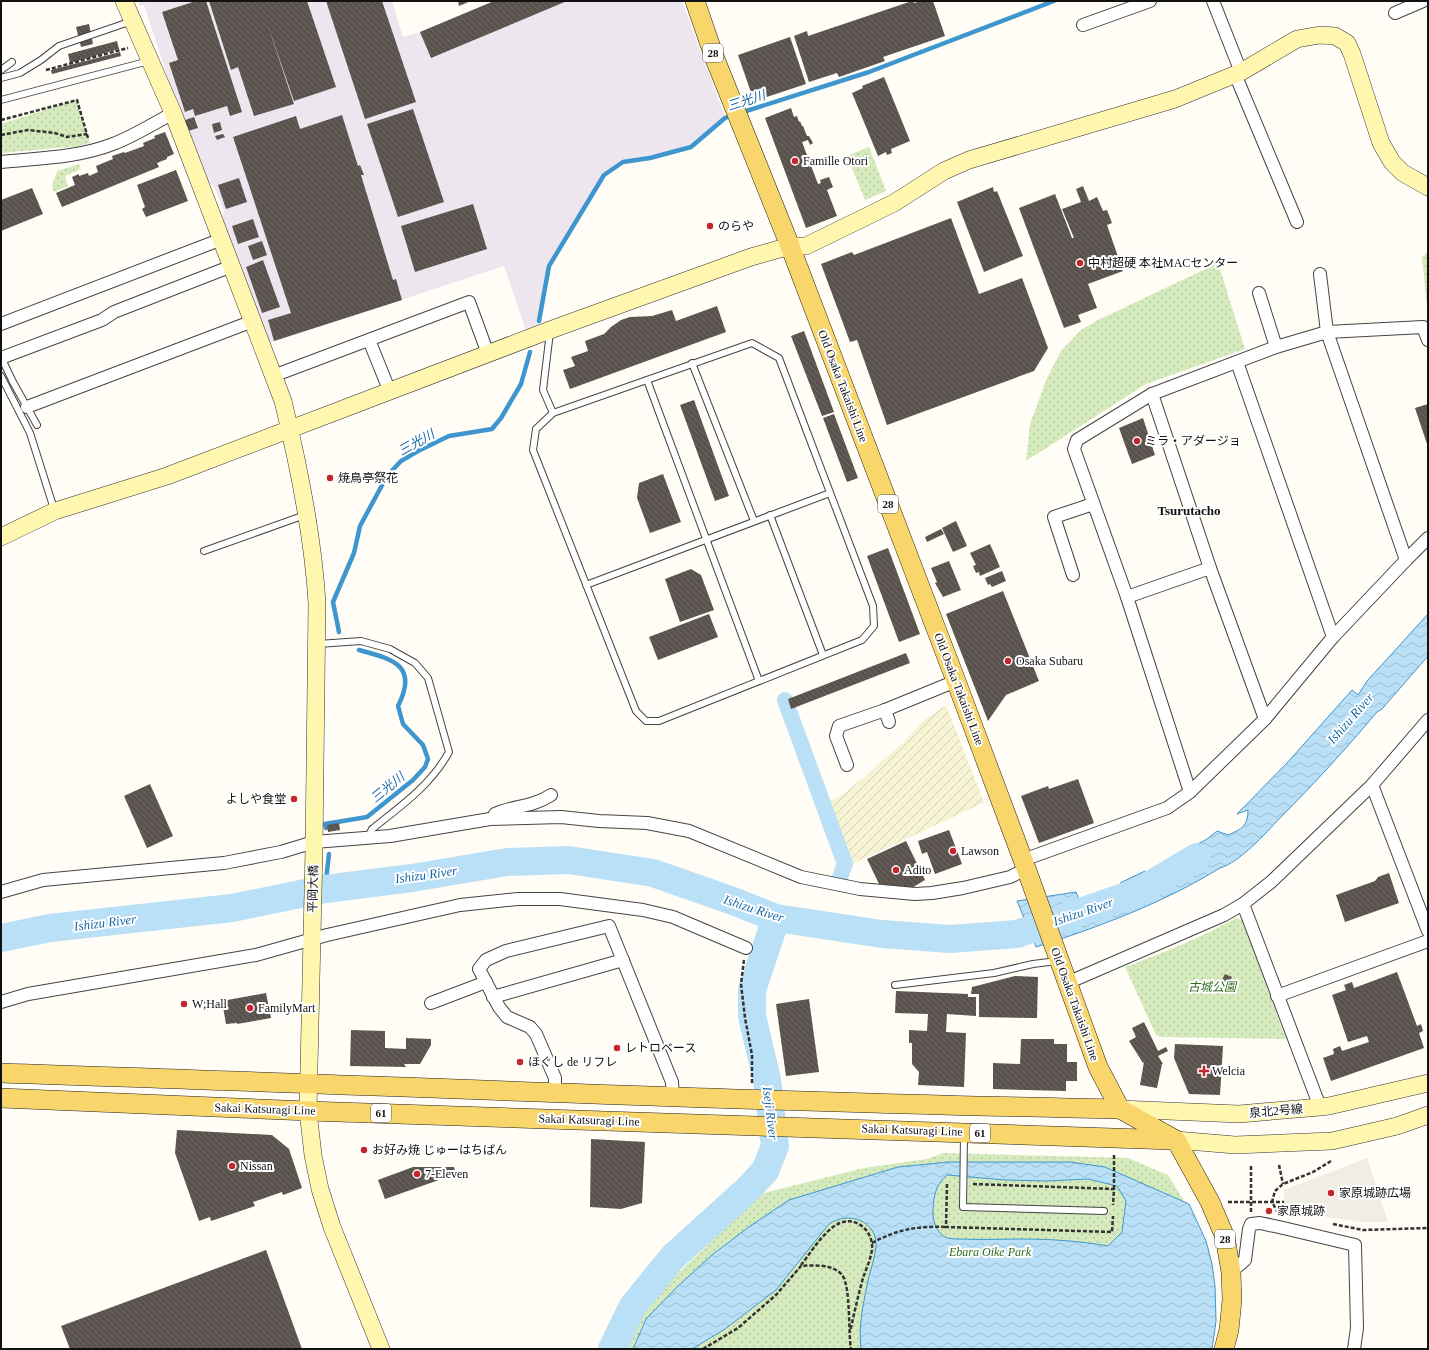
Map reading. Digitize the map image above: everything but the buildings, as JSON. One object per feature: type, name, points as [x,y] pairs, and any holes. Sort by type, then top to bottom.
[{"type":"main road","name":"Old Osaka Takaishi Line","points":[[695,1],[956,681],[1098,1067],[1120,1108]]},
{"type":"main road","name":"61","points":[[1,1073],[309,1083],[673,1098],[756,1092],[782,1101],[1120,1108]]},
{"type":"main road","name":"Sakai Katsuragi Line","points":[[1,1098],[308,1111],[1176,1140]]},
{"type":"main road","points":[[1120,1108],[1176,1140]]},
{"type":"main road","name":"28","points":[[1176,1140],[1210,1202],[1225,1237],[1231,1272],[1232,1300],[1229,1330],[1224,1349]]},
{"type":"street","name":"平岡大橋","points":[[124,1],[173,113],[222,239],[283,400],[290,430],[314,563],[317,603],[314,845],[308,1111],[313,1155],[320,1189],[332,1227],[381,1349]]},
{"type":"street","points":[[1083,25],[1150,1]]},
{"type":"street","points":[[1213,1],[1238,73],[1296,222]]},
{"type":"street","points":[[1395,13],[1423,1]]},
{"type":"street","points":[[1,537],[55,511],[167,476],[550,330],[750,257],[790,246],[806,246],[894,202],[944,171],[970,160],[1175,100],[1238,73],[1297,40],[1320,35],[1335,36],[1347,43],[1381,143],[1392,162],[1403,173],[1428,187]]},
{"type":"street","points":[[1,162],[70,156],[92,150],[113,144],[173,113]]},
{"type":"street","points":[[1,324],[222,239]]},
{"type":"street","points":[[1,358],[102,320],[114,312],[232,266]]},
{"type":"street","points":[[1320,274],[1327,332],[1406,560]]},
{"type":"street","points":[[1259,293],[1276,347]]},
{"type":"street","points":[[273,376],[469,302],[488,354]]},
{"type":"street","points":[[27,406],[253,321]]},
{"type":"street","points":[[1190,792],[1127,597],[1074,449],[1077,440],[1152,394],[1276,347],[1327,332],[1423,326],[1428,340]]},
{"type":"street","points":[[369,340],[390,392]]},
{"type":"street","points":[[1237,362],[1333,637]]},
{"type":"street","points":[[1152,394],[1210,568],[1265,719]]},
{"type":"street","points":[[1073,575],[1054,517],[1093,504]]},
{"type":"street","points":[[1,892],[43,880],[224,863],[314,845],[368,837],[390,836],[490,819],[561,817],[599,821],[647,823],[689,831],[801,876],[860,889],[915,894],[932,893],[963,888],[1010,877],[1027,871],[1167,808],[1190,792],[1265,719],[1333,637],[1428,538]]},
{"type":"street","points":[[1127,597],[1210,568]]},
{"type":"street","points":[[847,765],[836,736],[839,726],[885,710],[956,681]]},
{"type":"street","points":[[885,710],[889,722]]},
{"type":"street","points":[[1067,983],[1224,915],[1243,904],[1271,882],[1372,785],[1428,720]]},
{"type":"street","points":[[1372,785],[1428,930]]},
{"type":"street","points":[[490,819],[496,813],[527,806],[542,801],[552,795]]},
{"type":"street","points":[[1,1002],[28,994],[256,955],[312,934],[385,921],[460,905],[518,899],[560,899],[643,910],[673,917],[746,948]]},
{"type":"street","points":[[1243,904],[1320,1107]]},
{"type":"street","points":[[555,1093],[555,1078],[536,1034],[530,1027],[507,1017],[493,997],[479,969],[486,960],[506,951],[609,926],[672,1082],[673,1098]]},
{"type":"street","points":[[1277,996],[1428,941]]},
{"type":"street","points":[[493,997],[623,960]]},
{"type":"street","points":[[431,1003],[486,982]]},
{"type":"street","name":"泉北2号線","points":[[1120,1108],[1239,1114],[1329,1106],[1428,1083]]},
{"type":"street","points":[[1176,1140],[1235,1145],[1332,1141],[1397,1126],[1428,1115]]},
{"type":"street","points":[[1231,1272],[1245,1260],[1251,1224],[1279,1227],[1355,1245],[1357,1328],[1354,1349]]},
{"type":"lane","points":[[1,78],[20,73],[41,60],[59,46],[133,21]]},
{"type":"lane","points":[[1,100],[151,61]]},
{"type":"lane","points":[[1,70],[12,62]]},
{"type":"lane","points":[[550,330],[543,390],[553,413]]},
{"type":"lane","points":[[752,343],[779,358],[873,606],[874,626],[862,640],[659,721],[646,721],[636,712],[533,450],[536,429],[553,413],[752,343]]},
{"type":"lane","points":[[1,358],[37,424]]},
{"type":"lane","points":[[692,363],[754,521]]},
{"type":"lane","points":[[1,376],[30,433],[55,511]]},
{"type":"lane","points":[[647,380],[759,681]]},
{"type":"lane","points":[[586,584],[830,492]]},
{"type":"lane","points":[[204,551],[306,515]]},
{"type":"lane","points":[[770,515],[823,655]]},
{"type":"lane","points":[[317,644],[360,640],[390,649],[415,663],[428,678],[449,752],[443,763],[425,786],[372,829],[368,837]]},
{"type":"lane","points":[[895,985],[994,973],[1058,957]]},
{"type":"lane","points":[[964,1132],[963,1207],[1104,1211]]},
{"type":"path","points":[[42,73],[45,70],[131,47]]},
{"type":"path","points":[[1,120],[76,100],[92,150]]},
{"type":"path","points":[[1,135],[28,130],[55,133],[67,137],[87,134]]},
{"type":"path","points":[[746,948],[741,984],[756,1092]]},
{"type":"path","points":[[1114,1153],[1114,1189]]},
{"type":"path","points":[[1278,1215],[1272,1202],[1275,1191],[1283,1184],[1313,1172],[1331,1161]]},
{"type":"path","points":[[1279,1165],[1283,1184]]},
{"type":"path","points":[[1251,1166],[1251,1224]]},
{"type":"path","points":[[1224,1197],[1227,1202],[1284,1202]]},
{"type":"path","points":[[703,1349],[738,1328],[776,1296],[831,1228],[840,1223],[850,1222],[862,1226],[870,1237],[872,1243],[872,1253],[863,1278],[848,1336]]},
{"type":"path","points":[[1332,1224],[1363,1230],[1428,1228]]},
{"type":"path","points":[[872,1243],[887,1235],[905,1229],[927,1226],[946,1227]]},
{"type":"path","points":[[801,1266],[818,1265],[830,1268],[842,1274],[847,1283],[848,1336],[850,1349]]},
{"type":"shaded area","points":[[138,1],[392,1],[403,37],[420,32],[494,1],[682,1],[725,117],[690,145],[650,156],[622,160],[603,173],[547,264],[537,327],[526,331],[504,266],[270,343],[222,217],[224,211],[214,187],[203,177],[175,100],[144,5],[140,6]]},
{"type":"shaded area","points":[[946,705],[985,802],[848,866],[825,802],[840,796],[856,784],[905,741],[923,721]]},
{"type":"shaded area","name":"家原城跡広場","points":[[1367,1158],[1388,1222],[1362,1222],[1284,1211],[1284,1190]]},
{"type":"green space","points":[[77,100],[90,143],[79,146],[1,153],[1,124]]},
{"type":"green space","points":[[869,147],[886,191],[865,200],[847,156]]},
{"type":"green space","points":[[79,164],[81,169],[65,176],[68,186],[54,192],[52,186],[57,171]]},
{"type":"green space","points":[[1428,251],[1428,317],[1422,257]]},
{"type":"green space","points":[[1218,263],[1245,349],[1146,384],[1026,461],[1030,424],[1047,378],[1061,351],[1081,330],[1096,321]]},
{"type":"green space","name":"古城公園","points":[[1236,918],[1242,920],[1286,1039],[1161,1037],[1156,1035],[1125,967],[1181,945]]},
{"type":"green space","name":"Ebara Oike Park","points":[[943,1153],[1128,1158],[1168,1175],[1206,1241],[1212,1264],[1215,1286],[1216,1321],[1212,1349],[625,1349],[641,1315],[673,1278],[764,1193],[864,1168],[927,1159]]},
{"type":"water","points":[[1428,614],[1428,656],[1342,753],[1244,854],[1228,865],[1153,903],[1107,922],[1036,947],[1017,901],[1076,892],[1084,912],[1089,915],[1092,911],[1123,900],[1127,894],[1120,883],[1145,871],[1154,884],[1165,877],[1165,862],[1207,839],[1217,831],[1228,835],[1240,829],[1247,820],[1248,810],[1237,814],[1287,763],[1352,690],[1358,695],[1367,681]]},
{"type":"water","name":"Ebara Oike Park","points":[[949,1162],[1070,1162],[1105,1167],[1189,1204],[1206,1241],[1212,1264],[1215,1286],[1216,1321],[1212,1349],[861,1349],[860,1331],[862,1312],[875,1254],[875,1237],[867,1224],[860,1220],[844,1218],[829,1224],[776,1290],[725,1329],[692,1349],[633,1349],[646,1319],[677,1287],[712,1255],[750,1226],[789,1200],[898,1167]],"holes":[[[947,1175],[1005,1180],[1047,1181],[1088,1179],[1117,1186],[1126,1201],[1122,1232],[1108,1246],[1044,1239],[952,1239],[945,1237],[939,1231],[935,1224],[933,1208],[936,1190],[943,1178]]]},
{"type":"waterway","name":"三光川","points":[[740,113],[869,72],[1054,1]]},
{"type":"waterway","name":"三光川","points":[[539,321],[549,266],[604,175],[623,162],[650,158],[691,147],[725,118],[733,115]]},
{"type":"waterway","name":"三光川","points":[[339,632],[333,602],[354,553],[360,526],[387,476],[401,461],[449,436],[492,429],[501,418],[521,384],[530,352]]},
{"type":"waterway","name":"三光川","points":[[326,828],[325,824],[367,817],[413,780],[425,767],[428,759],[423,745],[403,724],[398,706],[404,692],[404,673],[399,666],[391,661],[359,650]]},
{"type":"waterway","points":[[785,700],[845,864],[840,877]]},
{"type":"waterway","name":"三光川","points":[[325,889],[329,854]]},
{"type":"waterway","name":"Ishizu River","points":[[1,938],[50,928],[232,908],[325,889],[412,878],[507,862],[569,860],[653,873],[776,918],[882,934],[950,939],[1017,934],[1138,892],[1197,857]]},
{"type":"waterway","name":"Iseji River","points":[[612,1349],[633,1306],[673,1257],[747,1190],[765,1171],[775,1146],[767,1080],[752,1016],[752,990],[776,918]]},
{"type":"place","name":"Famille Otori","points":[[795,161]]},
{"type":"place","name":"のらや","points":[[710,226]]},
{"type":"place","name":"中村超硬 本社MACセンター","points":[[1080,263]]},
{"type":"place","name":"ミラ・アダージョ","points":[[1137,441]]},
{"type":"place","name":"焼鳥亭祭花","points":[[330,478]]},
{"type":"place","name":"Osaka Subaru","points":[[1008,661]]},
{"type":"place","name":"よしや食堂","points":[[294,799]]},
{"type":"place","name":"Lawson","points":[[953,851]]},
{"type":"place","name":"Adito","points":[[896,870]]},
{"type":"place","name":"W;Hall","points":[[184,1004]]},
{"type":"place","name":"FamilyMart","points":[[250,1008]]},
{"type":"place","name":"レトロベース","points":[[617,1048]]},
{"type":"place","name":"ほぐし de リフレ","points":[[520,1062]]},
{"type":"place","name":"Welcia","points":[[1204,1071]]},
{"type":"place","name":"お好み焼 じゅーはちばん","points":[[364,1150]]},
{"type":"place","name":"Nissan","points":[[232,1166]]},
{"type":"place","name":"7-Eleven","points":[[417,1174]]},
{"type":"place","name":"家原城跡広場","points":[[1331,1193]]},
{"type":"place","name":"家原城跡","points":[[1269,1211]]},
{"type":"district","name":"Tsurutacho","points":[[1189,510]]}]
